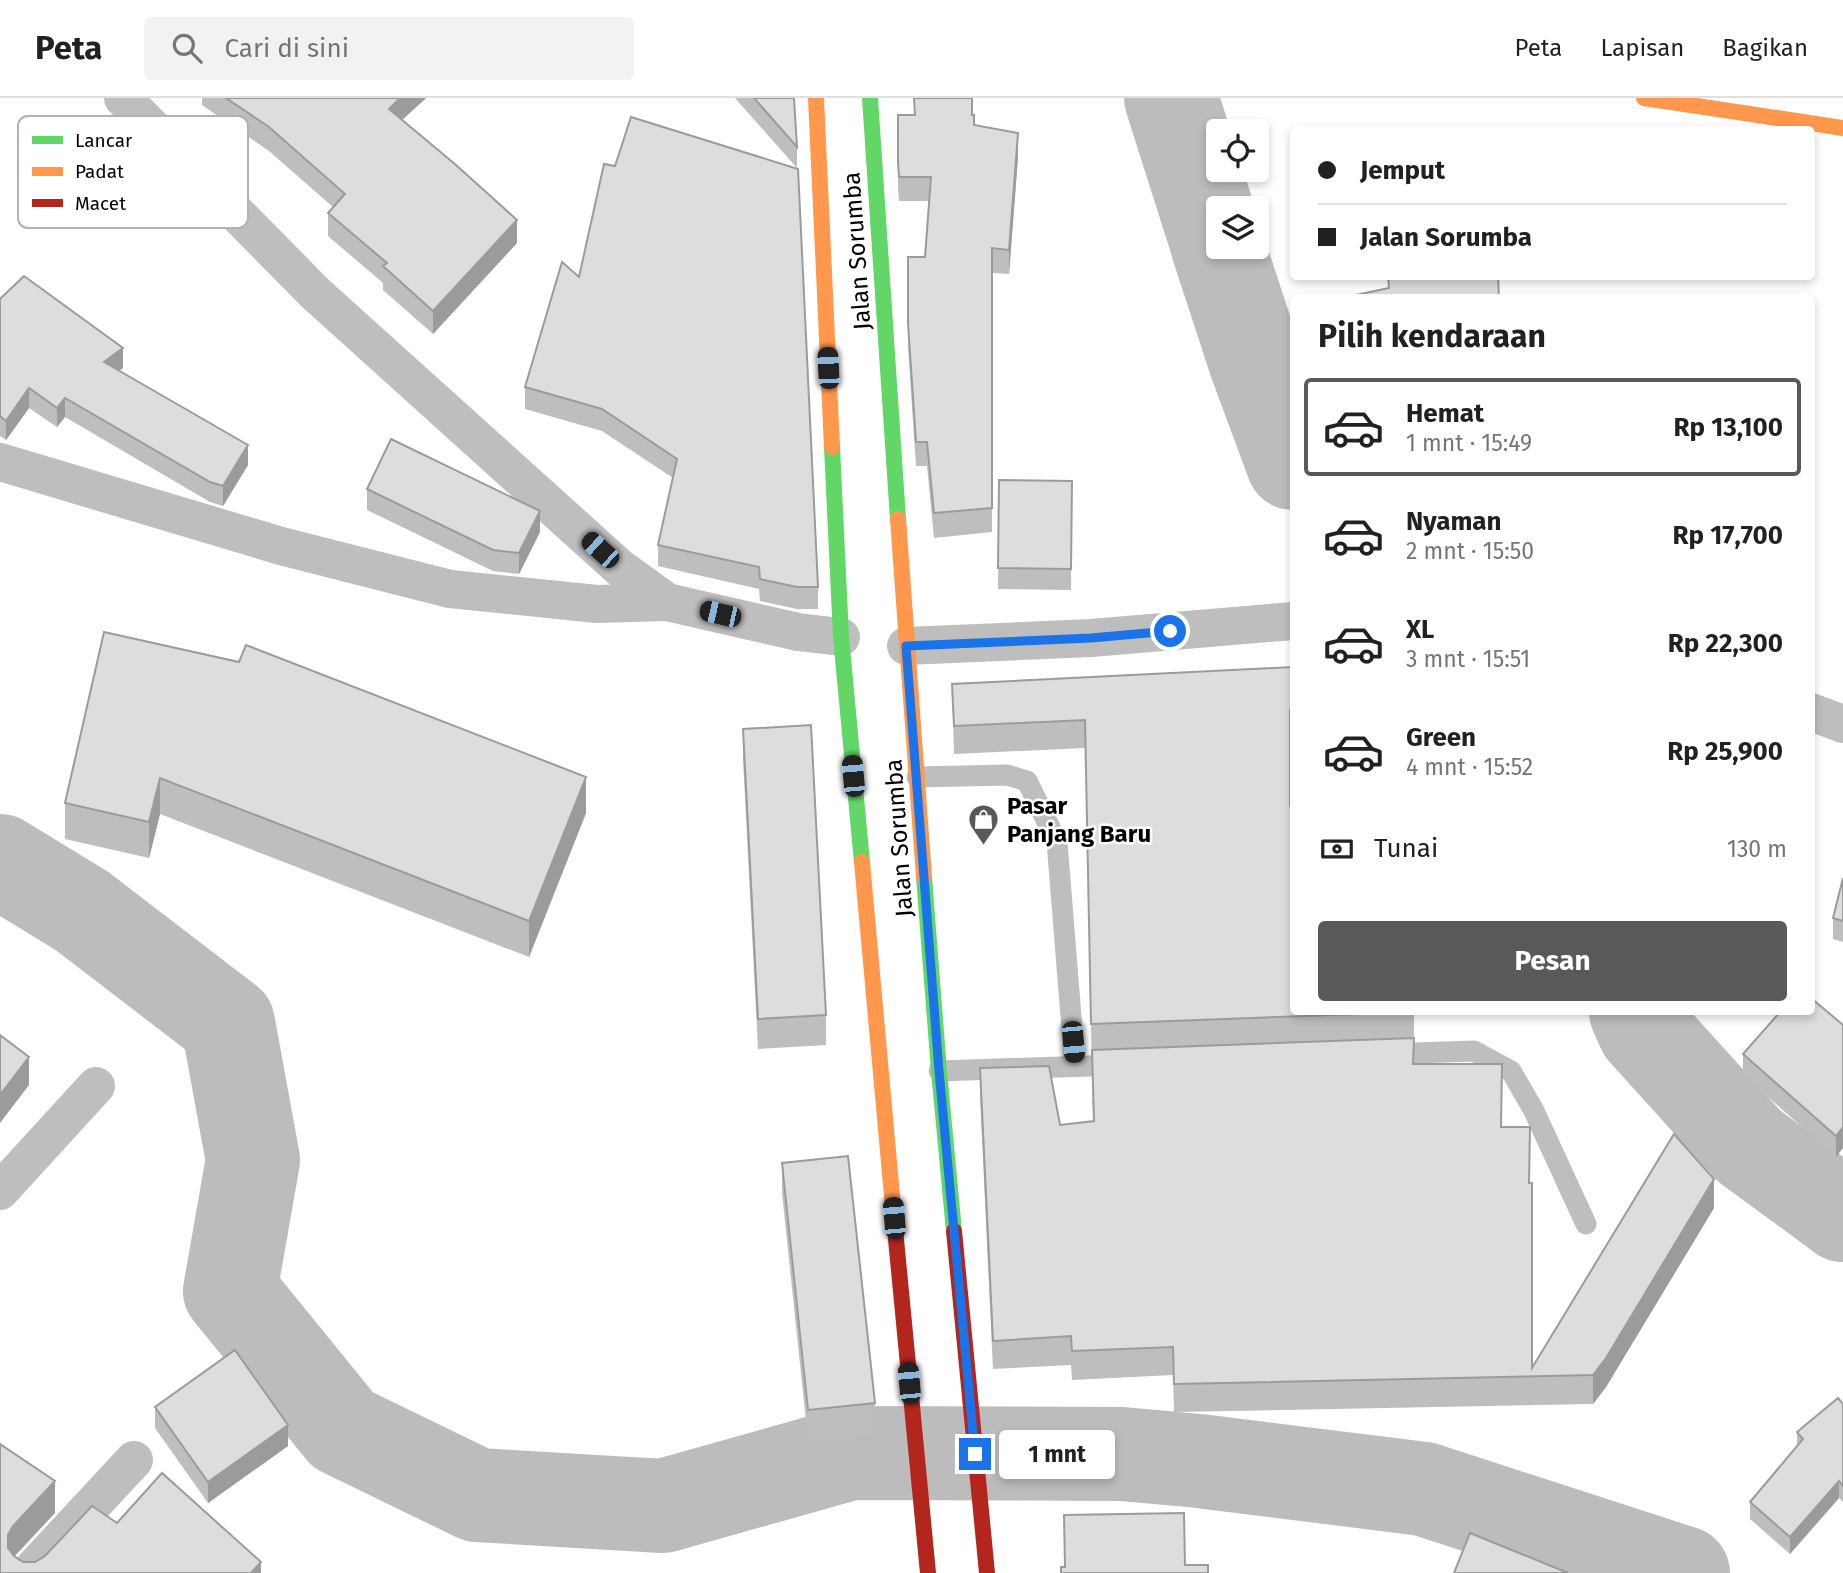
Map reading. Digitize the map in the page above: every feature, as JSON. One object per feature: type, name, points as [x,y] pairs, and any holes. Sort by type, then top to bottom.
[{"type":"street","points":[[123,98],[141,116]]},
{"type":"street","points":[[816,98],[841,637],[882,1025],[912,1410],[928,1573]]},
{"type":"street","name":"Jalan Sorumba","points":[[870,98],[917,777],[930,1023],[939,1071],[987,1573]]},
{"type":"street","points":[[1644,98],[1843,128]]},
{"type":"street","points":[[248,225],[315,293],[620,568],[667,601]]},
{"type":"street","points":[[0,462],[281,546],[450,589],[597,604],[667,601],[798,632],[841,637]]},
{"type":"street","points":[[906,646],[1091,638],[1290,621]]},
{"type":"street","points":[[1815,714],[1843,724]]},
{"type":"street","points":[[0,1191],[96,1086]]},
{"type":"street","points":[[29,1573],[135,1460]]},
{"type":"lane","points":[[917,777],[1007,775],[1027,781],[1057,842],[1075,1066]]},
{"type":"lane","points":[[1364,1055],[1474,1051],[1511,1071],[1534,1111],[1586,1224]]},
{"type":"lane","points":[[939,1071],[1144,1064]]},
{"type":"building","points":[[226,98],[400,98],[389,109],[517,220],[433,311],[383,266],[387,263],[328,213],[345,194],[269,127]]},
{"type":"building","points":[[754,98],[794,98],[797,147]]},
{"type":"building","points":[[914,98],[972,98],[974,125],[1018,133],[1009,250],[992,248],[992,508],[934,513],[927,442],[916,442],[908,323],[908,257],[925,257],[931,177],[899,177],[898,115],[915,115]]},
{"type":"building","points":[[631,117],[798,169],[818,587],[797,587],[760,579],[759,567],[658,545],[677,459],[602,409],[525,387],[562,262],[579,277],[604,164],[615,166]]},
{"type":"building","points":[[24,276],[123,348],[104,362],[248,445],[223,486],[210,482],[65,398],[57,408],[29,388],[6,421],[0,416],[0,299]]},
{"type":"building","points":[[1388,280],[1498,280],[1499,294],[1361,294],[1389,288]]},
{"type":"building","points":[[391,439],[540,511],[519,553],[493,550],[367,489]]},
{"type":"building","points":[[999,480],[1072,481],[1071,569],[998,568]]},
{"type":"building","points":[[104,632],[239,662],[246,645],[586,777],[529,921],[160,778],[149,822],[65,803]]},
{"type":"building","points":[[1290,667],[1290,1015],[1333,1015],[1091,1024],[1085,720],[954,726],[952,684]]},
{"type":"building","points":[[811,725],[826,1015],[758,1019],[743,729]]},
{"type":"building","points":[[1843,878],[1843,921],[1833,918]]},
{"type":"building","points":[[1815,1001],[1843,1025],[1843,1127],[1836,1136],[1743,1054],[1777,1015],[1815,1015]]},
{"type":"building","points":[[0,1035],[29,1057],[0,1095]]},
{"type":"building","points":[[1414,1038],[1413,1064],[1502,1064],[1501,1127],[1530,1127],[1532,1368],[1674,1134],[1714,1179],[1606,1358],[1593,1375],[1174,1384],[1173,1347],[1072,1351],[1071,1336],[993,1341],[980,1068],[1049,1066],[1060,1125],[1094,1121],[1092,1050]]},
{"type":"building","points":[[848,1156],[875,1403],[808,1410],[782,1163]]},
{"type":"building","points":[[235,1350],[288,1425],[208,1482],[155,1407]]},
{"type":"building","points":[[1838,1398],[1843,1404],[1843,1486],[1839,1481],[1790,1537],[1750,1502],[1803,1439],[1797,1432]]},
{"type":"building","points":[[0,1444],[55,1481],[13,1526],[8,1535],[8,1548],[23,1562],[35,1562],[45,1556],[92,1506],[117,1523],[162,1473],[261,1562],[251,1573],[0,1573]]},
{"type":"building","points":[[1184,1513],[1185,1565],[1208,1565],[1208,1573],[1061,1573],[1061,1567],[1065,1567],[1064,1515]]},
{"type":"building","points":[[1470,1533],[1568,1573],[1454,1573]]},
{"type":"waterway","points":[[1171,98],[1206,208]]},
{"type":"waterway","points":[[1222,259],[1290,455]]},
{"type":"waterway","points":[[0,861],[82,911],[228,1023],[253,1160],[230,1291],[343,1430],[477,1495],[663,1506],[851,1453],[1122,1454],[1424,1489],[1683,1573]]},
{"type":"waterway","points":[[1637,1015],[1644,1030],[1749,1146],[1843,1215]]},
{"type":"traffic: fast","points":[[870,98],[898,519]]},
{"type":"traffic: fast","points":[[832,447],[841,637],[862,862]]},
{"type":"traffic: fast","points":[[924,877],[954,1231]]},
{"type":"traffic: slow","points":[[816,98],[832,447]]},
{"type":"traffic: slow","points":[[1644,98],[1843,128]]},
{"type":"traffic: slow","points":[[898,519],[924,877]]},
{"type":"traffic: slow","points":[[862,862],[895,1229]]},
{"type":"traffic: jam","points":[[895,1229],[928,1573]]},
{"type":"traffic: jam","points":[[954,1231],[987,1573]]},
{"type":"place","name":"Pasar Panjang Baru","points":[[984,847]]},
{"type":"route","points":[[975,1454],[939,1071],[906,646],[1091,638],[1170,631]]}]
